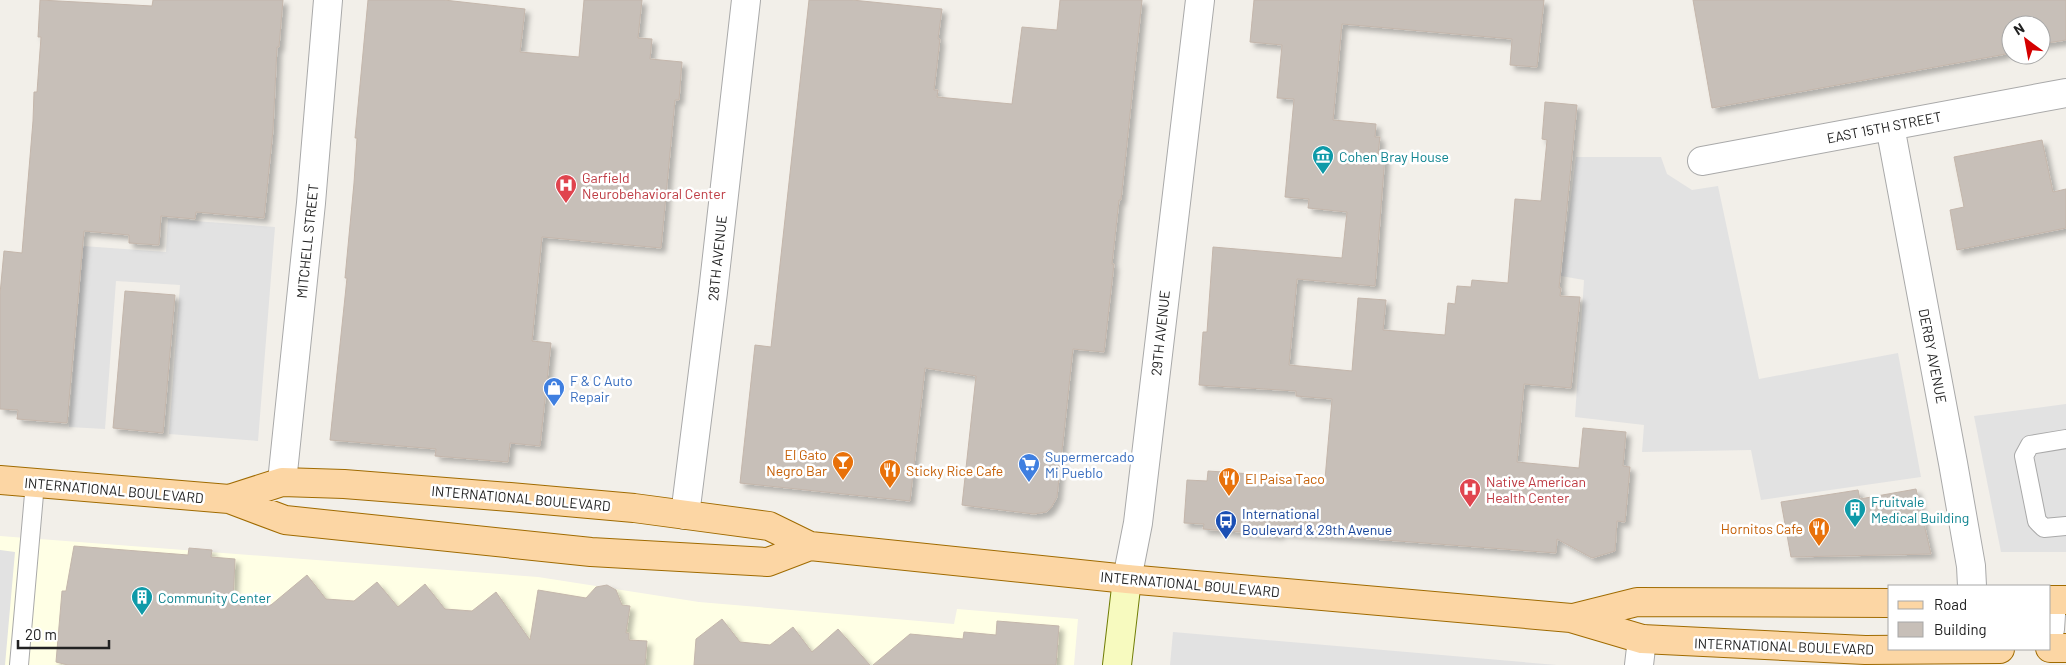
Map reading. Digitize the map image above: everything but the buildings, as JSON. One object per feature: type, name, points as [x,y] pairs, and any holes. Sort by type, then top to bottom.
[{"type":"main road","name":"INTERNATIONAL BOULEVARD","points":[[0,480],[229,499],[285,520],[591,552],[768,562],[810,546]]},
{"type":"main road","name":"INTERNATIONAL BOULEVARD","points":[[229,499],[282,482],[344,484],[490,495],[634,508],[769,526],[810,546],[1127,579],[1572,618],[1637,602],[1888,603]]},
{"type":"main road","name":"29TH AVENUE","points":[[1117,665],[1127,579]]},
{"type":"main road","name":"INTERNATIONAL BOULEVARD","points":[[1572,618],[1640,652],[1888,650]]},
{"type":"main road","points":[[2051,648],[2066,648]]},
{"type":"street","name":"MITCHELL STREET","points":[[282,482],[311,203],[328,0]]},
{"type":"street","name":"28TH AVENUE","points":[[685,515],[713,292],[746,0]]},
{"type":"street","name":"29TH AVENUE","points":[[1127,579],[1142,494],[1200,0]]},
{"type":"street","name":"EAST 15TH STREET","points":[[1702,161],[2066,93]]},
{"type":"street","name":"DERBY AVENUE","points":[[1890,126],[1953,463],[1971,566],[1972,585]]},
{"type":"street","points":[[2051,624],[2056,600]]},
{"type":"street","points":[[2048,665],[2049,650]]},
{"type":"lane","points":[[2066,439],[2030,445],[2024,456],[2037,521],[2044,528],[2066,526]]},
{"type":"lane","points":[[19,665],[34,483]]},
{"type":"shaded area","points":[[1576,157],[1661,157],[1667,174],[1692,190],[1718,186],[1759,379],[1898,353],[1921,477],[1761,500],[1751,450],[1642,452],[1644,425],[1575,417],[1584,280],[1561,276]]},
{"type":"shaded area","points":[[168,219],[275,227],[258,441],[169,434],[180,285],[116,281],[105,429],[69,427],[83,246],[166,252]]},
{"type":"shaded area","points":[[2066,404],[2066,552],[2001,552],[1974,416]]},
{"type":"shaded area","points":[[0,536],[538,577],[699,602],[954,624],[957,609],[1078,619],[1074,665],[0,665]]},
{"type":"shaded area","points":[[0,550],[15,552],[5,665],[0,665]]},
{"type":"shaded area","points":[[1173,632],[1557,665],[1170,665]]},
{"type":"place","name":"Cohen Bray House","points":[[1323,175]]},
{"type":"place","name":"Garfield Neurobehavioral Center","points":[[566,204]]},
{"type":"place","name":"F & C Auto Repair","points":[[554,407]]},
{"type":"place","name":"El Gato Negro Bar","points":[[843,481]]},
{"type":"place","name":"Supermercado Mi Pueblo","points":[[1029,483]]},
{"type":"place","name":"Sticky Rice Cafe","points":[[890,489]]},
{"type":"place","name":"El Paisa Taco","points":[[1229,497]]},
{"type":"place","name":"Native American Health Center","points":[[1470,508]]},
{"type":"place","name":"Fruitvale Medical Building","points":[[1855,528]]},
{"type":"place","name":"International Boulevard & 29th Avenue","points":[[1226,540]]},
{"type":"place","name":"Hornitos Cafe","points":[[1819,547]]},
{"type":"place","name":"Community Center","points":[[142,616]]}]
